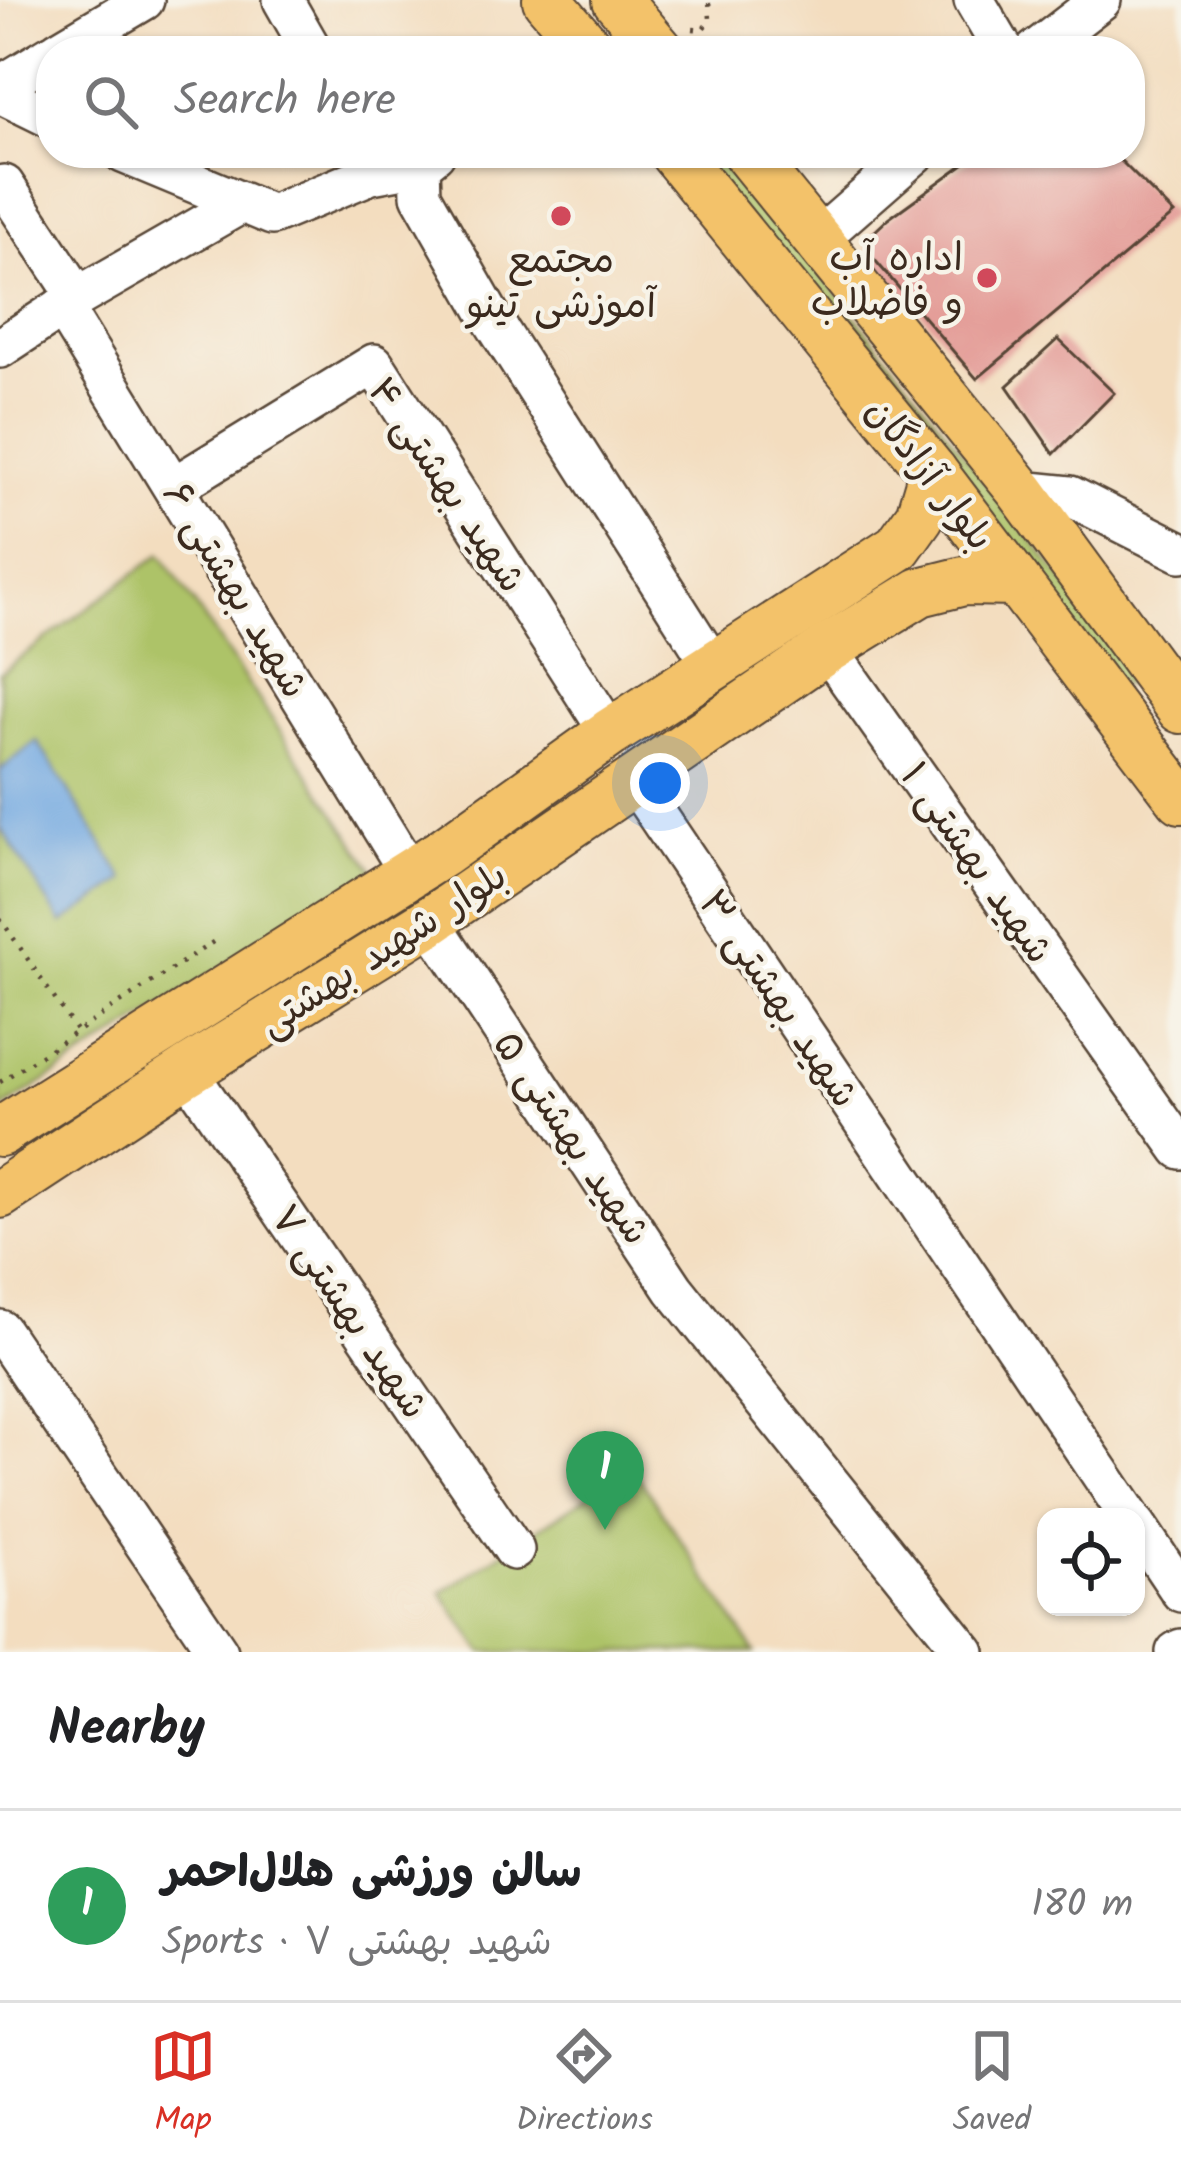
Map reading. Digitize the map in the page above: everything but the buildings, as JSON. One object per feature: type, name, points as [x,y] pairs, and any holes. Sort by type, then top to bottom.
[{"type":"main road","points":[[547,0],[572,36]]},
{"type":"main road","points":[[617,0],[668,36]]},
{"type":"main road","name":"بلوار آزادگان","points":[[686,168],[933,472],[1016,582],[1173,769]]},
{"type":"main road","name":"بلوار آزادگان","points":[[759,168],[1021,491],[1181,709]]},
{"type":"main road","name":"بلوار شهید بهشتی","points":[[0,1132],[410,872],[610,733],[898,547],[920,516],[933,472]]},
{"type":"main road","name":"بلوار شهید بهشتی","points":[[0,1194],[187,1071],[430,921],[827,649],[920,592],[964,581],[1016,582]]},
{"type":"main road","points":[[410,872],[430,921]]},
{"type":"street","points":[[84,36],[144,0]]},
{"type":"street","points":[[283,0],[304,36]]},
{"type":"street","points":[[974,0],[995,36]]},
{"type":"street","points":[[1054,36],[1101,0]]},
{"type":"street","points":[[36,65],[0,89],[36,109]]},
{"type":"street","points":[[159,168],[272,215],[395,168]]},
{"type":"street","points":[[426,168],[421,196],[540,398],[713,666]]},
{"type":"street","points":[[818,238],[899,168]]},
{"type":"street","name":"شهید بهشتی ۶","points":[[0,188],[4,185],[175,486],[410,872]]},
{"type":"street","points":[[0,348],[242,203]]},
{"type":"street","name":"شهید بهشتی ۴","points":[[175,486],[374,364],[610,733]]},
{"type":"street","points":[[1021,491],[1070,496],[1181,552]]},
{"type":"street","name":"شهید بهشتی ۱","points":[[827,649],[1181,1149]]},
{"type":"street","name":"شهید بهشتی ۳","points":[[634,781],[1124,1508]]},
{"type":"street","name":"شهید بهشتی ۵","points":[[430,921],[674,1289],[965,1652]]},
{"type":"street","name":"شهید بهشتی ۷","points":[[187,1071],[514,1550]]},
{"type":"street","points":[[0,1330],[218,1652]]},
{"type":"street","points":[[1145,1539],[1181,1592]]},
{"type":"path","points":[[685,36],[702,30],[710,20],[709,0]]},
{"type":"path","points":[[0,918],[77,1032]]},
{"type":"path","points":[[0,1082],[216,940]]},
{"type":"green space","points":[[704,168],[733,168],[836,292],[1139,675],[1122,686]]},
{"type":"green space","points":[[161,554],[374,871],[0,1110],[0,673]]},
{"type":"green space","points":[[632,1467],[755,1652],[483,1652],[441,1593]]},
{"type":"water","points":[[37,741],[125,880],[62,924],[0,827],[0,770]]},
{"type":"place","name":"مجتمع آموزشی تینو","points":[[561,216]]},
{"type":"place","name":"اداره آب و فاضلاب","points":[[987,278]]},
{"type":"place","name":"سالن ورزشی هلال‌احمر","points":[[605,1530]]}]
